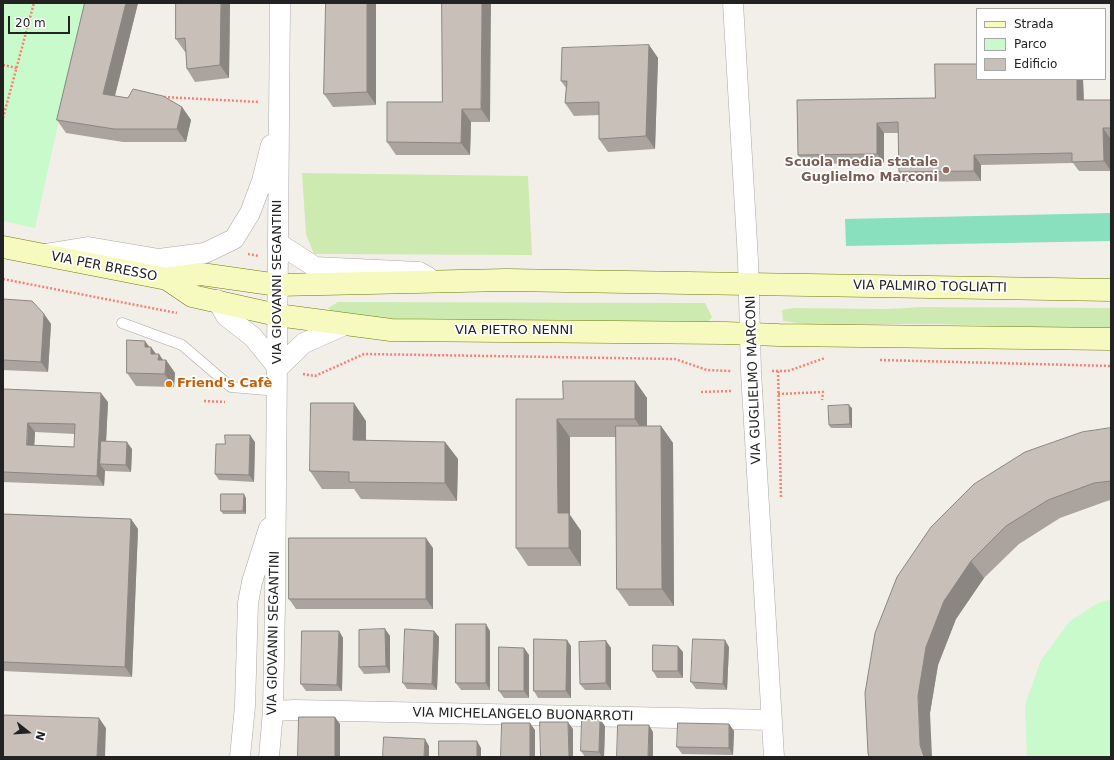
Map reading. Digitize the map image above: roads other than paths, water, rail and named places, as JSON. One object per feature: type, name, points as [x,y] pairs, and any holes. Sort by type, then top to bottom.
[{"type":"street","name":"VIA GIOVANNI SEGANTINI","points":[[269,757],[273,711],[278,391],[277,315],[280,3]]},
{"type":"street","name":"VIA GUGLIELMO MARCONI","points":[[734,3],[752,334],[751,372],[774,757]]},
{"type":"street","name":"VIA PER BRESSO","points":[[40,254],[88,247],[159,259],[205,253],[234,239],[250,213],[262,181],[279,109]]},
{"type":"street","points":[[278,244],[315,267],[419,272],[438,282]]},
{"type":"street","name":"VIA PER BRESSO","points":[[3,247],[167,279],[201,274],[278,285]]},
{"type":"street","name":"VIA PER BRESSO","points":[[167,279],[192,296],[217,300],[277,315]]},
{"type":"street","points":[[278,285],[506,280],[749,285]]},
{"type":"street","name":"VIA PALMIRO TOGLIATTI","points":[[749,285],[1111,290]]},
{"type":"street","points":[[217,300],[226,316],[253,337],[278,368],[304,343],[347,324]]},
{"type":"street","name":"VIA PIETRO NENNI","points":[[277,315],[391,330],[725,332],[752,334]]},
{"type":"street","points":[[752,334],[1111,339]]},
{"type":"street","name":"VIA GIOVANNI SEGANTINI","points":[[240,757],[246,706],[248,603],[252,582],[275,509]]},
{"type":"street","name":"VIA MICHELANGELO BUONARROTI","points":[[273,711],[295,710],[772,720]]},
{"type":"lane","points":[[122,323],[182,345],[231,387],[278,391]]},
{"type":"place","name":"Scuola media statale Guglielmo Marconi","points":[[946,170]]},
{"type":"place","name":"Friend's Cafè","points":[[169,384]]}]
